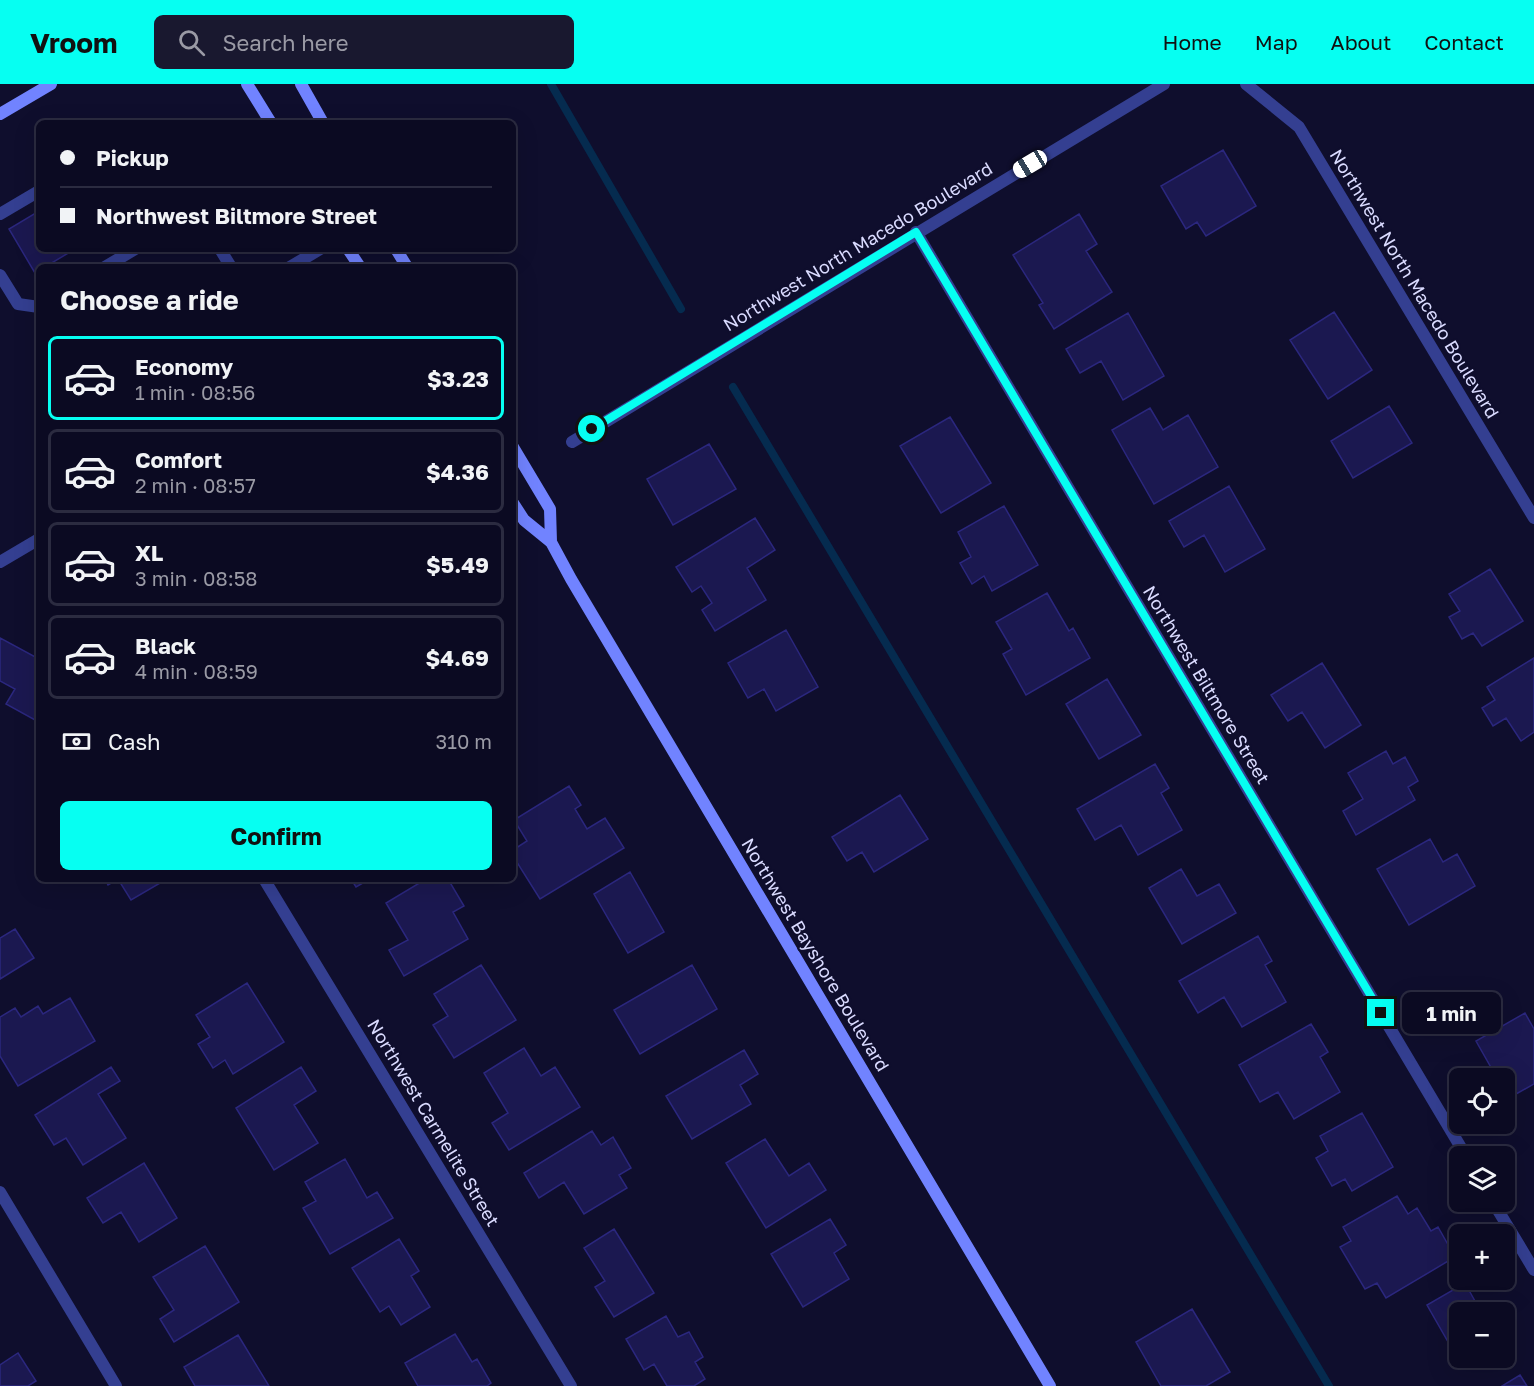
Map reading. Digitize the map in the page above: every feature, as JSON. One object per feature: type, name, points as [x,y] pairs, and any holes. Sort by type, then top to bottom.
[{"type":"main road","points":[[0,114],[51,84]]},
{"type":"main road","points":[[247,84],[269,120]]},
{"type":"main road","points":[[301,84],[321,120]]},
{"type":"main road","name":"Northwest Bayshore Boulevard","points":[[516,452],[550,509],[551,542]]},
{"type":"main road","name":"Northwest Bayshore Boulevard","points":[[516,508],[524,520],[551,542],[1050,1386]]},
{"type":"street","name":"Northwest North Macedo Boulevard","points":[[572,442],[1164,84]]},
{"type":"street","name":"Northwest North Macedo Boulevard","points":[[1246,84],[1299,127],[1534,518]]},
{"type":"street","points":[[0,214],[36,193]]},
{"type":"street","name":"Northwest Biltmore Street","points":[[916,232],[1460,1146]]},
{"type":"street","points":[[110,264],[130,252]]},
{"type":"street","points":[[295,264],[315,252]]},
{"type":"street","points":[[0,275],[18,304],[36,307]]},
{"type":"street","points":[[0,562],[36,541]]},
{"type":"street","name":"Northwest Carmelite Street","points":[[266,882],[571,1386]]},
{"type":"street","points":[[0,1192],[116,1386]]},
{"type":"street","points":[[1499,1212],[1534,1270]]},
{"type":"building","points":[[1223,150],[1256,206],[1206,236],[1197,222],[1186,229],[1161,186]]},
{"type":"building","points":[[36,213],[36,252],[70,252],[50,264],[36,264],[35,273],[9,229]]},
{"type":"building","points":[[1079,214],[1097,244],[1086,251],[1112,292],[1054,329],[1039,305],[1043,303],[1013,255]]},
{"type":"building","points":[[1334,312],[1372,370],[1328,399],[1290,340]]},
{"type":"building","points":[[1128,313],[1164,376],[1123,400],[1101,361],[1080,373],[1066,349]]},
{"type":"building","points":[[1389,406],[1412,443],[1353,478],[1331,441]]},
{"type":"building","points":[[1150,408],[1163,430],[1188,415],[1218,467],[1154,504],[1112,430]]},
{"type":"building","points":[[950,417],[991,483],[941,513],[900,446]]},
{"type":"building","points":[[709,444],[736,489],[673,525],[647,479]]},
{"type":"building","points":[[1229,486],[1265,549],[1225,572],[1204,535],[1184,547],[1169,521]]},
{"type":"building","points":[[1004,506],[1038,565],[992,591],[984,576],[972,584],[960,563],[971,557],[958,532]]},
{"type":"building","points":[[755,518],[775,550],[747,568],[766,600],[715,631],[702,610],[712,603],[701,586],[692,592],[676,567]]},
{"type":"building","points":[[1490,569],[1523,621],[1482,646],[1473,633],[1462,639],[1449,617],[1460,611],[1449,594]]},
{"type":"building","points":[[1047,593],[1069,631],[1073,628],[1090,658],[1026,695],[1003,654],[1012,649],[996,622]]},
{"type":"building","points":[[786,630],[818,687],[776,711],[764,689],[748,698],[728,663]]},
{"type":"building","points":[[0,638],[36,657],[35,720],[6,704],[15,689],[0,681]]},
{"type":"building","points":[[1534,658],[1534,732],[1521,741],[1506,718],[1493,726],[1482,708],[1495,700],[1487,687]]},
{"type":"building","points":[[1322,663],[1361,725],[1325,748],[1302,712],[1288,721],[1271,695]]},
{"type":"building","points":[[1107,679],[1141,735],[1099,759],[1066,704]]},
{"type":"building","points":[[1386,751],[1393,764],[1405,757],[1418,781],[1408,787],[1415,800],[1356,835],[1343,811],[1363,799],[1348,773]]},
{"type":"building","points":[[1155,764],[1169,788],[1161,793],[1182,830],[1138,855],[1121,825],[1095,840],[1077,809]]},
{"type":"building","points":[[569,786],[581,805],[575,809],[587,829],[605,818],[624,848],[540,899],[516,861],[516,848],[527,841],[516,823],[516,819]]},
{"type":"building","points":[[900,795],[928,839],[874,872],[862,852],[847,861],[832,837]]},
{"type":"building","points":[[1430,839],[1443,862],[1457,854],[1475,886],[1409,925],[1377,869]]},
{"type":"building","points":[[1181,869],[1197,896],[1219,884],[1236,913],[1182,944],[1149,888]]},
{"type":"building","points":[[630,872],[664,932],[628,953],[594,894]]},
{"type":"building","points":[[120,882],[162,882],[131,900]]},
{"type":"building","points":[[353,882],[365,882],[356,887]]},
{"type":"building","points":[[421,882],[450,882],[464,906],[453,912],[468,939],[404,976],[389,950],[408,940],[386,903]]},
{"type":"building","points":[[15,929],[34,958],[0,979],[0,938]]},
{"type":"building","points":[[1258,936],[1272,961],[1265,965],[1286,1002],[1242,1027],[1224,997],[1198,1013],[1179,981]]},
{"type":"building","points":[[481,965],[516,1020],[454,1058],[433,1025],[448,1016],[434,994]]},
{"type":"building","points":[[692,965],[717,1009],[640,1054],[614,1010]]},
{"type":"building","points":[[247,983],[284,1042],[233,1074],[225,1060],[213,1068],[198,1044],[210,1037],[196,1015]]},
{"type":"building","points":[[70,998],[95,1041],[18,1086],[0,1056],[0,1017],[15,1008],[21,1017],[38,1006],[43,1014]]},
{"type":"building","points":[[1525,1013],[1534,1029],[1534,1084],[1515,1095],[1515,1068],[1491,1068],[1476,1041]]},
{"type":"building","points":[[1311,1024],[1328,1052],[1320,1057],[1340,1092],[1294,1119],[1278,1092],[1260,1102],[1239,1065]]},
{"type":"building","points":[[524,1048],[541,1076],[555,1067],[580,1107],[509,1150],[492,1123],[508,1113],[484,1073]]},
{"type":"building","points":[[744,1050],[758,1074],[740,1085],[751,1104],[692,1139],[666,1096]]},
{"type":"building","points":[[111,1067],[120,1081],[98,1094],[126,1138],[83,1165],[66,1138],[54,1145],[35,1115]]},
{"type":"building","points":[[301,1067],[316,1091],[294,1105],[318,1143],[274,1170],[236,1108]]},
{"type":"building","points":[[1362,1113],[1393,1167],[1352,1191],[1345,1179],[1332,1186],[1316,1158],[1328,1151],[1320,1136]]},
{"type":"building","points":[[592,1131],[601,1145],[613,1137],[631,1168],[619,1175],[627,1188],[584,1214],[564,1182],[539,1198],[524,1173]]},
{"type":"building","points":[[765,1139],[789,1176],[809,1163],[826,1190],[766,1228],[726,1163]]},
{"type":"building","points":[[345,1159],[367,1198],[377,1192],[393,1218],[330,1254],[303,1208],[316,1201],[305,1182]]},
{"type":"building","points":[[144,1163],[177,1218],[139,1242],[121,1212],[103,1223],[87,1198]]},
{"type":"building","points":[[1397,1196],[1408,1214],[1417,1208],[1431,1231],[1438,1227],[1449,1246],[1449,1261],[1386,1298],[1377,1283],[1365,1289],[1340,1247],[1351,1241],[1343,1227]]},
{"type":"building","points":[[830,1219],[846,1245],[834,1253],[849,1279],[803,1307],[771,1254]]},
{"type":"building","points":[[614,1229],[654,1293],[614,1317],[595,1287],[605,1281],[584,1248]]},
{"type":"building","points":[[399,1239],[419,1271],[411,1276],[430,1307],[401,1325],[389,1306],[380,1312],[352,1268]]},
{"type":"building","points":[[205,1246],[239,1302],[174,1342],[160,1319],[174,1310],[153,1277]]},
{"type":"building","points":[[1453,1290],[1469,1290],[1475,1302],[1449,1302],[1449,1344],[1427,1305]]},
{"type":"building","points":[[1192,1309],[1230,1372],[1206,1386],[1161,1386],[1136,1342]]},
{"type":"building","points":[[666,1316],[678,1337],[689,1332],[703,1357],[695,1362],[705,1379],[694,1386],[667,1386],[654,1364],[644,1370],[626,1339]]},
{"type":"building","points":[[455,1334],[472,1362],[477,1359],[491,1383],[487,1386],[418,1386],[405,1363]]},
{"type":"building","points":[[238,1335],[269,1386],[195,1386],[184,1367]]},
{"type":"building","points":[[18,1353],[36,1381],[28,1386],[0,1386],[0,1365]]},
{"type":"building","points":[[1520,1375],[1527,1386],[1502,1386]]},
{"type":"waterway","points":[[551,84],[681,309]]},
{"type":"waterway","points":[[733,387],[1329,1386]]},
{"type":"route","points":[[592,429],[916,232],[1381,1013]]}]
